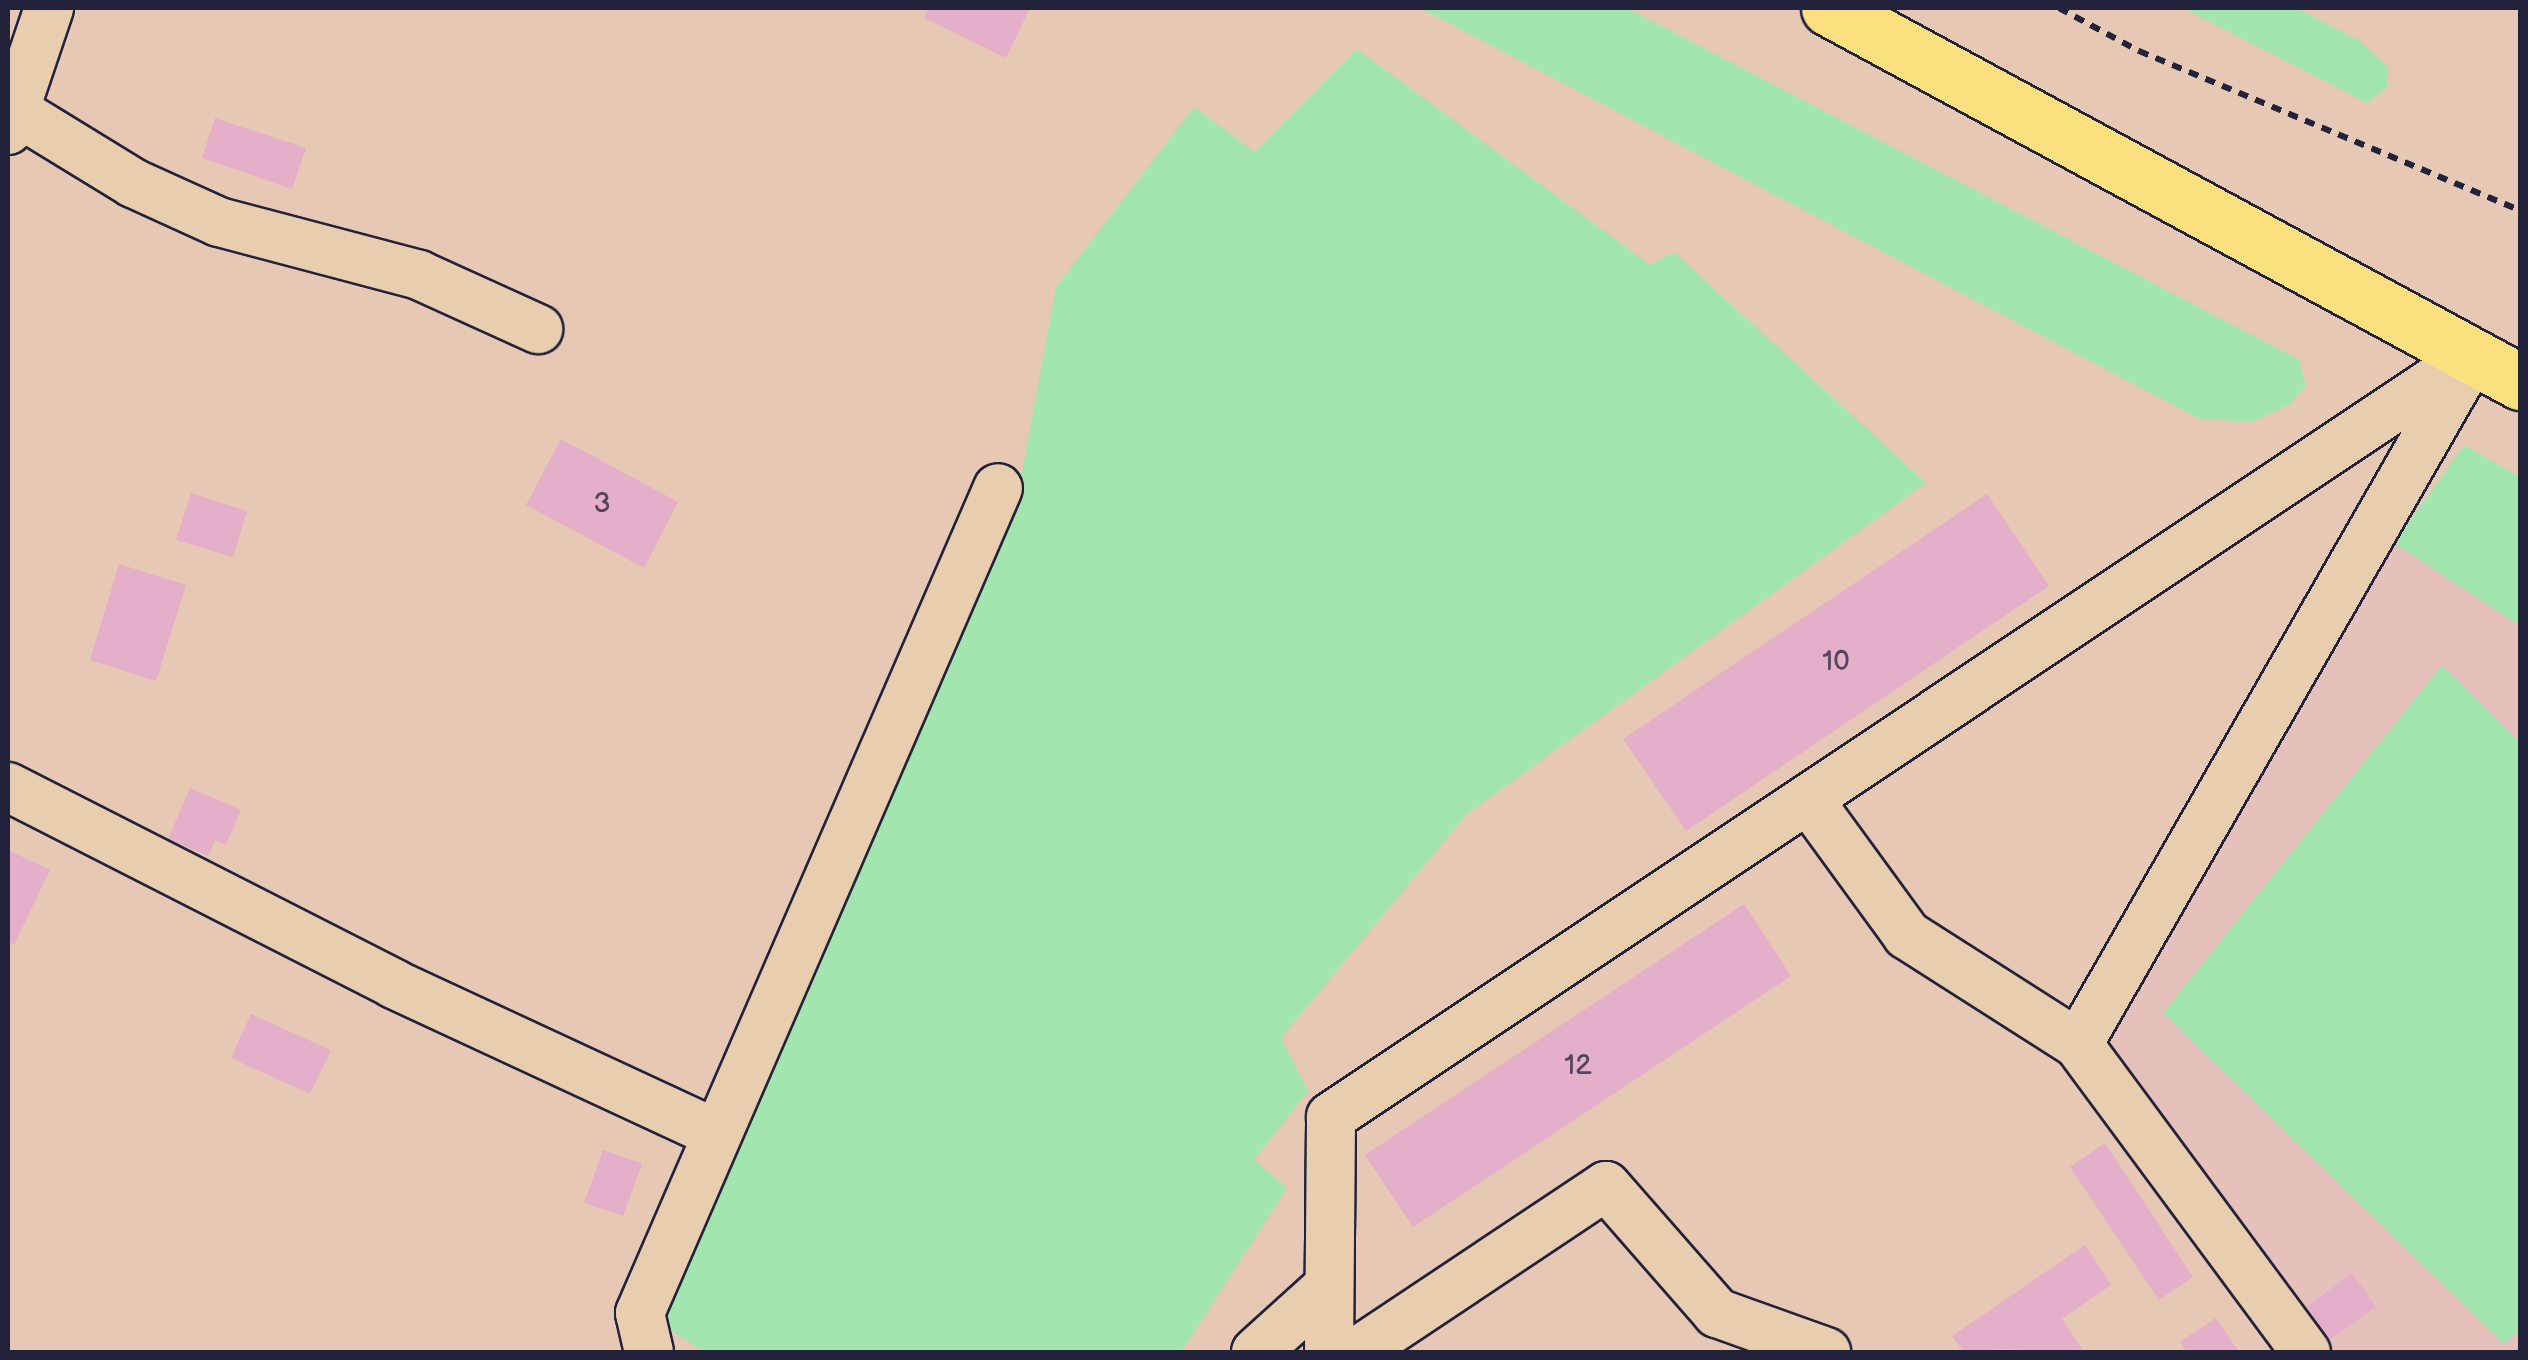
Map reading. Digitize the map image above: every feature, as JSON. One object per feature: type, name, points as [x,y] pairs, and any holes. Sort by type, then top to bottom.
[{"type":"main road","points":[[1829,8],[2520,382]]},
{"type":"street","points":[[48,8],[11,120],[220,222],[419,275],[538,329]]},
{"type":"street","points":[[1329,1352],[1331,1117],[2474,355]]},
{"type":"street","points":[[2078,1044],[2474,355]]},
{"type":"street","points":[[649,1352],[640,1313],[998,488]]},
{"type":"street","points":[[8,787],[394,984],[715,1133]]},
{"type":"street","points":[[1808,799],[1907,935],[2078,1044],[2306,1352]]},
{"type":"street","points":[[1357,1352],[1606,1186],[1717,1313],[1826,1352]]},
{"type":"street","points":[[1256,1352],[1329,1286]]},
{"type":"path","points":[[2058,8],[2139,51],[2520,210]]},
{"type":"shaded area","points":[[2394,543],[2520,626],[2520,1352],[2332,1352],[2108,1038]]},
{"type":"green space","points":[[1420,8],[1627,8],[2298,359],[2306,385],[2290,404],[2252,422],[2200,419]]},
{"type":"green space","points":[[2183,8],[2297,8],[2360,41],[2388,67],[2387,87],[2367,103]]},
{"type":"green space","points":[[1357,49],[1650,265],[1674,252],[1926,483],[1467,814],[1281,1038],[1308,1091],[1254,1160],[1287,1188],[1181,1352],[705,1352],[656,1322],[1016,505],[1056,287],[1194,107],[1255,152]]},
{"type":"green space","points":[[2464,445],[2520,477],[2520,626],[2394,543]]},
{"type":"green space","points":[[2442,665],[2520,743],[2520,1330],[2504,1344],[2163,1013]]},
{"type":"building","points":[[929,8],[1030,8],[1006,58],[924,18]]},
{"type":"building","points":[[215,118],[306,148],[292,189],[202,158]]},
{"type":"building","points":[[561,439],[678,502],[644,568],[526,505]]},
{"type":"building","points":[[191,493],[247,511],[233,557],[176,540]]},
{"type":"building","points":[[1987,494],[2049,586],[1686,831],[1623,739]]},
{"type":"building","points":[[119,564],[186,585],[156,681],[90,660]]},
{"type":"building","points":[[190,788],[241,810],[226,845],[215,840],[208,856],[168,839]]},
{"type":"building","points":[[8,850],[50,870],[14,945],[8,942]]},
{"type":"building","points":[[1744,904],[1791,976],[1413,1227],[1365,1155]]},
{"type":"building","points":[[251,1014],[331,1050],[310,1094],[231,1058]]},
{"type":"building","points":[[2105,1143],[2193,1277],[2159,1300],[2070,1167]]},
{"type":"building","points":[[603,1150],[642,1164],[623,1216],[584,1203]]},
{"type":"building","points":[[2085,1245],[2111,1285],[2062,1319],[2084,1352],[1964,1352],[1952,1336]]},
{"type":"building","points":[[2352,1273],[2376,1307],[2325,1343],[2302,1310]]},
{"type":"building","points":[[2216,1318],[2239,1352],[2187,1352],[2180,1342]]}]
